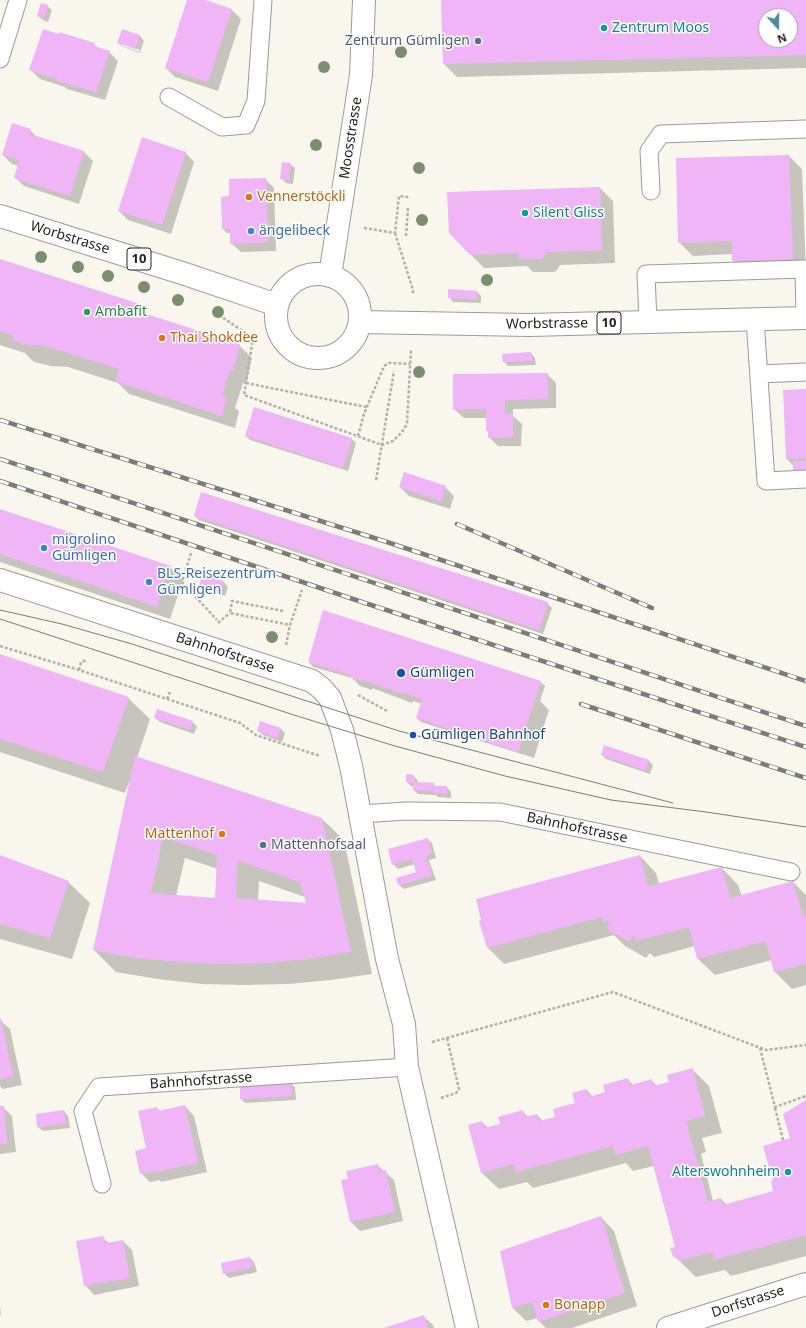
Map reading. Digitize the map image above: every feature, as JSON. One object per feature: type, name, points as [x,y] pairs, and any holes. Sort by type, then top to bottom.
[{"type":"street","name":"Moosstrasse","points":[[330,276],[361,75],[364,0]]},
{"type":"street","name":"Worbstrasse","points":[[0,216],[182,273],[277,305]]},
{"type":"street","points":[[324,274],[330,276],[342,282],[355,296],[359,309],[360,322],[355,335],[347,346],[336,354],[322,358],[309,357],[296,352],[286,343],[278,332],[275,318],[277,305],[283,291],[295,281],[308,275],[324,274]]},
{"type":"street","name":"Worbstrasse","points":[[360,322],[529,325],[806,318]]},
{"type":"street","name":"Bahnhofstrasse","points":[[0,580],[312,681],[322,688],[330,698],[342,730],[351,766],[387,959],[404,1024],[407,1067],[467,1328]]},
{"type":"street","name":"Dorfstrasse","points":[[668,1328],[806,1284]]},
{"type":"lane","points":[[0,59],[18,0]]},
{"type":"lane","points":[[169,97],[222,127],[246,125],[256,101],[263,0]]},
{"type":"lane","points":[[651,191],[648,151],[661,134],[806,129]]},
{"type":"lane","points":[[648,322],[646,274],[796,269],[804,269],[806,318]]},
{"type":"lane","points":[[755,319],[766,481],[806,479]]},
{"type":"lane","points":[[759,374],[806,372]]},
{"type":"lane","name":"Bahnhofstrasse","points":[[360,814],[406,811],[500,812],[792,872]]},
{"type":"lane","name":"Bahnhofstrasse","points":[[102,1184],[83,1111],[99,1087],[407,1067]]},
{"type":"path","points":[[408,197],[399,196],[395,233],[413,290],[412,323]]},
{"type":"path","points":[[406,236],[408,208]]},
{"type":"path","points":[[360,227],[395,233]]},
{"type":"path","points":[[213,312],[253,338],[244,396],[382,444],[393,441],[402,432],[407,424],[410,374]]},
{"type":"path","points":[[358,436],[366,407],[384,366],[389,363],[410,364]]},
{"type":"path","points":[[376,480],[394,371]]},
{"type":"path","points":[[246,383],[366,407]]},
{"type":"path","points":[[191,553],[182,582],[218,622],[230,613],[232,601],[283,611]]},
{"type":"path","points":[[230,613],[290,625],[302,590]]},
{"type":"path","points":[[0,646],[79,670],[240,723],[256,736],[351,766]]},
{"type":"path","points":[[79,670],[82,662],[87,660]]},
{"type":"path","points":[[167,699],[170,692]]},
{"type":"path","points":[[433,1042],[613,992],[766,1050],[806,1045]]},
{"type":"path","points":[[415,1105],[456,1093],[459,1088],[447,1038]]},
{"type":"path","points":[[760,1048],[783,1140]]},
{"type":"path","points":[[775,1108],[806,1096]]},
{"type":"building","points":[[187,0],[206,0],[232,9],[208,82],[165,68]]},
{"type":"building","name":"Zentrum Moos","points":[[441,0],[806,0],[806,55],[443,64]]},
{"type":"building","points":[[41,3],[48,5],[44,18],[37,16]]},
{"type":"building","points":[[43,29],[59,34],[59,32],[95,43],[94,46],[110,51],[96,92],[57,81],[57,79],[29,70]]},
{"type":"building","points":[[122,29],[140,35],[135,49],[117,43]]},
{"type":"building","points":[[12,123],[31,129],[30,134],[84,151],[70,196],[14,178],[19,160],[2,155]]},
{"type":"building","points":[[142,137],[186,152],[162,225],[118,211]]},
{"type":"building","points":[[789,155],[793,259],[732,261],[732,241],[678,243],[676,158]]},
{"type":"building","points":[[282,162],[291,163],[289,180],[280,179]]},
{"type":"building","points":[[266,178],[268,242],[230,244],[230,229],[222,229],[221,197],[229,196],[229,179]]},
{"type":"building","name":"Silent Gliss","points":[[600,187],[602,250],[546,252],[544,257],[540,259],[519,259],[519,253],[470,255],[449,233],[447,192]]},
{"type":"building","points":[[0,259],[140,304],[137,311],[240,344],[233,371],[230,370],[222,396],[226,397],[222,416],[115,381],[119,369],[45,346],[28,345],[11,340],[14,336],[0,331]]},
{"type":"building","points":[[448,289],[477,291],[477,299],[448,298]]},
{"type":"building","points":[[531,352],[532,361],[503,362],[502,354]]},
{"type":"building","points":[[548,373],[548,399],[505,400],[505,414],[513,414],[513,437],[488,438],[488,431],[486,431],[486,409],[453,410],[453,374]]},
{"type":"building","points":[[806,389],[806,458],[786,459],[783,390]]},
{"type":"building","points":[[254,407],[352,438],[343,468],[245,436]]},
{"type":"building","points":[[793,461],[806,461],[806,476],[793,477]]},
{"type":"building","points":[[404,472],[446,486],[441,501],[399,487]]},
{"type":"building","points":[[201,492],[548,602],[539,630],[194,516]]},
{"type":"building","points":[[0,509],[171,566],[157,607],[0,554]]},
{"type":"building","points":[[203,575],[224,581],[221,592],[199,585]]},
{"type":"building","points":[[323,610],[541,681],[518,752],[416,718],[422,699],[349,677],[350,675],[308,662]]},
{"type":"building","points":[[0,654],[129,697],[103,772],[0,739]]},
{"type":"building","points":[[157,709],[193,721],[190,730],[154,718]]},
{"type":"building","points":[[260,721],[281,728],[277,738],[257,731]]},
{"type":"building","points":[[604,745],[649,760],[646,771],[601,755]]},
{"type":"building","points":[[135,756],[322,818],[351,952],[309,959],[266,963],[222,964],[136,958],[93,950]],"holes":[[[163,837],[217,855],[215,898],[151,893]],[[237,860],[300,882],[306,903],[236,898]]]},
{"type":"building","points":[[406,774],[414,775],[414,782],[434,783],[434,786],[447,786],[447,794],[433,793],[433,791],[413,790],[413,783],[406,782]]},
{"type":"building","points":[[428,838],[432,853],[426,855],[432,876],[398,885],[396,878],[416,872],[412,859],[392,865],[388,849]]},
{"type":"building","points":[[0,855],[69,881],[50,938],[0,924]]},
{"type":"building","points":[[640,855],[648,886],[722,867],[730,898],[793,881],[802,914],[804,913],[806,920],[806,964],[774,972],[766,941],[697,959],[689,927],[636,941],[635,937],[632,937],[629,942],[607,929],[609,924],[608,920],[603,922],[601,917],[487,948],[479,921],[481,920],[476,899]]},
{"type":"building","points":[[1,1018],[13,1076],[0,1079],[0,1019]]},
{"type":"building","points":[[693,1068],[705,1116],[686,1121],[708,1202],[721,1198],[723,1205],[773,1191],[771,1181],[773,1181],[763,1146],[790,1138],[783,1114],[806,1100],[806,1235],[714,1260],[712,1252],[679,1261],[677,1255],[673,1257],[670,1248],[675,1247],[648,1146],[616,1155],[613,1146],[516,1172],[514,1164],[481,1173],[468,1125],[482,1121],[484,1128],[500,1124],[498,1117],[523,1110],[525,1117],[537,1114],[539,1121],[555,1117],[553,1109],[575,1103],[572,1093],[587,1089],[589,1097],[605,1092],[603,1085],[628,1078],[630,1085],[652,1079],[653,1086],[669,1082],[667,1075]]},
{"type":"building","points":[[291,1082],[292,1096],[240,1099],[240,1085]]},
{"type":"building","points":[[185,1105],[198,1163],[140,1174],[135,1151],[146,1148],[138,1111],[157,1107],[158,1111]]},
{"type":"building","points":[[0,1106],[4,1106],[7,1144],[0,1144]]},
{"type":"building","points":[[64,1110],[66,1124],[37,1127],[36,1114]]},
{"type":"building","points":[[378,1164],[379,1172],[386,1170],[395,1212],[350,1222],[341,1180],[348,1179],[346,1171]]},
{"type":"building","points":[[601,1216],[625,1293],[538,1322],[532,1302],[512,1308],[500,1251]]},
{"type":"building","points":[[103,1236],[106,1243],[123,1240],[130,1278],[84,1286],[76,1241]]},
{"type":"building","points":[[250,1257],[253,1267],[223,1274],[221,1263]]},
{"type":"building","points":[[424,1315],[428,1328],[384,1328]]},
{"type":"tram line","points":[[0,610],[62,624],[132,644],[399,731],[673,803]]},
{"type":"tram line","points":[[0,619],[297,716],[395,746],[505,776],[611,800],[806,827]]},
{"type":"railway","points":[[0,420],[387,542],[806,681]]},
{"type":"railway","points":[[0,459],[806,726]]},
{"type":"railway","points":[[0,481],[365,603],[806,747]]},
{"type":"railway","points":[[457,524],[652,608]]},
{"type":"railway","points":[[581,704],[806,778]]},
{"type":"place","name":"Zentrum Moos","points":[[604,28]]},
{"type":"place","name":"Zentrum Gümligen","points":[[478,41]]},
{"type":"place","name":"Vennerstöckli","points":[[249,197]]},
{"type":"place","name":"Silent Gliss","points":[[525,213]]},
{"type":"place","name":"ängelibeck","points":[[251,231]]},
{"type":"place","name":"Ambafit","points":[[87,312]]},
{"type":"place","name":"Thai Shokdee","points":[[162,338]]},
{"type":"place","name":"migrolino Gümligen","points":[[44,548]]},
{"type":"place","name":"BLS-Reisezentrum Gümligen","points":[[149,582]]},
{"type":"place","name":"Gümligen","points":[[401,673]]},
{"type":"place","name":"Gümligen Bahnhof","points":[[413,735]]},
{"type":"place","name":"Mattenhof","points":[[222,834]]},
{"type":"place","name":"Mattenhofsaal","points":[[263,845]]},
{"type":"place","name":"Alterswohnheim","points":[[788,1172]]},
{"type":"place","name":"Bonapp","points":[[546,1305]]}]
